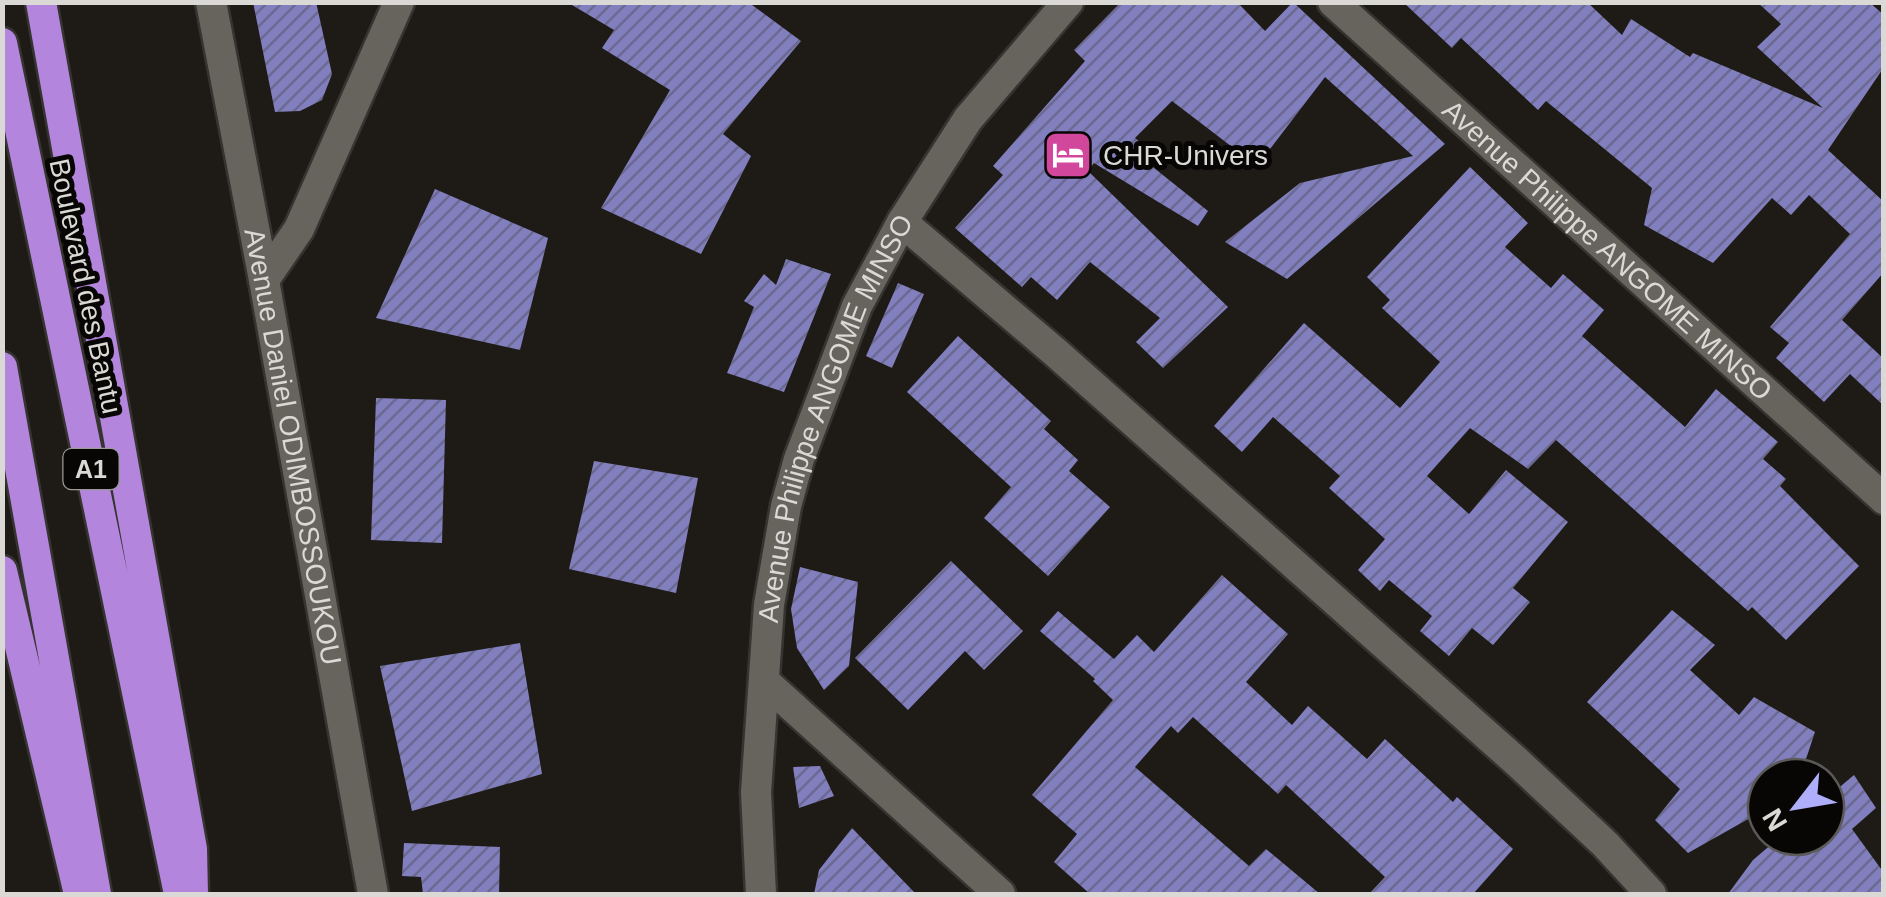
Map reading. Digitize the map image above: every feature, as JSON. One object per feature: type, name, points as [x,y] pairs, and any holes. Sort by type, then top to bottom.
[{"type":"highway","points":[[41,2],[192,849],[193,894]]},
{"type":"highway","name":"Boulevard des Bantu","points":[[2,43],[179,894]]},
{"type":"highway","name":"A1","points":[[2,367],[96,894]]},
{"type":"highway","points":[[2,571],[8,626],[79,894]]},
{"type":"street","name":"Avenue Daniel ODIMBOSSOUKOU","points":[[210,2],[264,280],[373,894]]},
{"type":"street","points":[[264,280],[299,229],[399,2]]},
{"type":"street","name":"Avenue Philippe ANGOME MINSO","points":[[761,894],[756,792],[775,564],[799,459],[858,306],[902,222],[968,119],[1068,2]]},
{"type":"street","name":"Avenue Philippe ANGOME MINSO","points":[[1333,2],[1884,499]]},
{"type":"street","points":[[902,222],[1055,352],[1516,761],[1605,844],[1651,894]]},
{"type":"street","points":[[765,682],[1000,894]]},
{"type":"building","points":[[253,2],[316,2],[332,74],[322,100],[300,111],[275,112]]},
{"type":"building","points":[[567,2],[748,2],[801,41],[723,134],[751,156],[701,254],[601,208],[670,90],[602,48],[614,30]]},
{"type":"building","points":[[1121,2],[1237,2],[1265,31],[1293,2],[1445,144],[1287,279],[1225,242],[1300,183],[1413,156],[1325,77],[1257,166],[1172,101],[1135,138],[1141,143],[1134,152],[1208,211],[1198,226],[1094,163],[1088,171],[1228,307],[1163,368],[1136,342],[1160,318],[1090,262],[1057,300],[1031,277],[1022,287],[955,228],[1003,175],[993,166],[1085,61],[1074,50]]},
{"type":"building","points":[[1403,2],[1587,2],[1622,35],[1631,19],[1690,57],[1693,53],[1823,108],[1757,47],[1781,24],[1757,2],[1869,2],[1884,15],[1884,67],[1828,150],[1884,202],[1884,272],[1842,320],[1884,359],[1884,406],[1850,374],[1824,402],[1776,358],[1789,343],[1770,327],[1850,234],[1809,195],[1791,215],[1772,198],[1713,263],[1644,225],[1652,188],[1546,101],[1538,110],[1461,38],[1452,48]]},
{"type":"building","points":[[1470,167],[1528,223],[1505,247],[1551,288],[1563,274],[1604,310],[1582,336],[1685,427],[1716,389],[1778,442],[1763,459],[1786,479],[1780,486],[1859,566],[1786,640],[1752,607],[1748,611],[1556,440],[1528,469],[1470,428],[1427,476],[1469,514],[1506,470],[1568,522],[1513,588],[1530,602],[1493,645],[1472,628],[1449,656],[1420,631],[1432,616],[1389,580],[1380,591],[1358,570],[1385,539],[1329,488],[1340,476],[1273,417],[1242,452],[1214,426],[1304,323],[1400,408],[1440,362],[1382,308],[1390,300],[1367,277]]},
{"type":"building","points":[[435,189],[548,238],[520,350],[376,318]]},
{"type":"building","points":[[786,259],[831,274],[784,392],[727,373],[754,307],[744,301],[764,274],[776,285]]},
{"type":"building","points":[[898,283],[924,294],[892,368],[866,356]]},
{"type":"building","points":[[958,336],[1051,421],[1044,429],[1078,460],[1069,471],[1110,507],[1048,576],[984,518],[1011,487],[907,392]]},
{"type":"building","points":[[376,398],[446,400],[442,543],[371,540]]},
{"type":"building","points":[[594,461],[698,478],[676,593],[569,569]]},
{"type":"building","points":[[951,561],[1023,631],[984,670],[965,651],[908,710],[855,658]]},
{"type":"building","points":[[800,567],[858,582],[849,666],[824,690],[797,648],[791,609]]},
{"type":"building","points":[[1222,575],[1288,634],[1246,682],[1292,725],[1308,706],[1367,759],[1385,739],[1453,802],[1457,797],[1513,849],[1473,894],[1369,894],[1385,877],[1286,785],[1278,794],[1193,717],[1178,733],[1171,726],[1135,767],[1249,866],[1266,849],[1320,894],[1090,894],[1054,862],[1077,834],[1032,795],[1113,700],[1040,631],[1058,611],[1114,659],[1137,635],[1154,652]]},
{"type":"building","points":[[1672,610],[1715,645],[1690,670],[1739,715],[1754,697],[1815,732],[1807,757],[1746,757],[1746,820],[1688,853],[1655,820],[1680,789],[1587,702]]},
{"type":"building","points":[[520,643],[542,774],[412,811],[380,666]]},
{"type":"building","points":[[820,766],[834,796],[799,808],[793,767]]},
{"type":"building","points":[[1854,775],[1876,808],[1852,829],[1884,873],[1884,894],[1728,894],[1757,857],[1846,857],[1846,782]]},
{"type":"building","points":[[852,828],[916,894],[814,894],[819,870]]},
{"type":"building","points":[[404,843],[500,847],[499,894],[423,894],[421,877],[402,876]]},
{"type":"place","name":"CHR-Univers","points":[[1068,155]]}]
